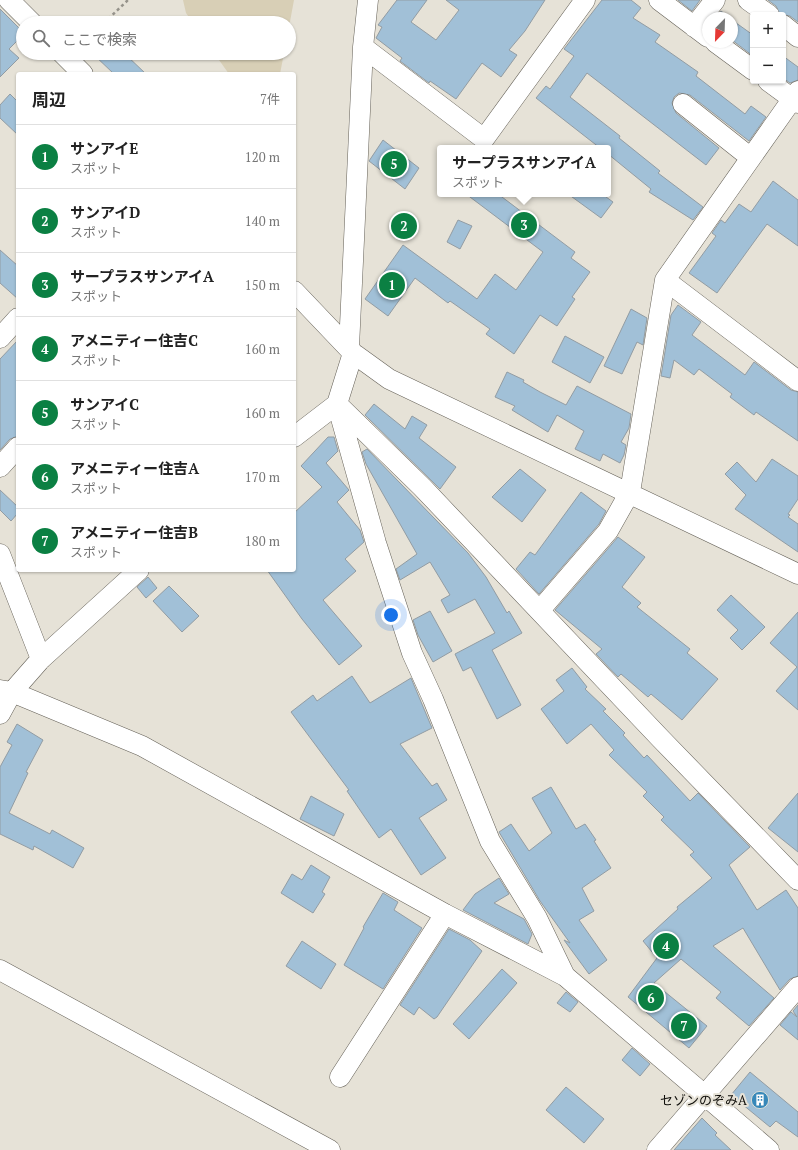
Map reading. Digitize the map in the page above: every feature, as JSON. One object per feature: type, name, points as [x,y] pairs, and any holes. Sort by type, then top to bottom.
[{"type":"street","points":[[10,0],[25,16]]},
{"type":"street","points":[[368,0],[364,47],[351,350],[337,404],[376,543],[412,653],[433,699],[490,841],[537,918],[565,976]]},
{"type":"street","points":[[364,47],[484,139],[585,0]]},
{"type":"street","points":[[659,0],[701,32],[715,0]]},
{"type":"street","points":[[748,0],[765,12]]},
{"type":"street","points":[[786,28],[798,36]]},
{"type":"street","points":[[723,48],[750,68]]},
{"type":"street","points":[[69,60],[81,72]]},
{"type":"street","points":[[540,610],[608,531],[630,492],[665,280],[751,158],[796,98],[773,84]]},
{"type":"street","points":[[683,104],[751,158]]},
{"type":"street","points":[[665,280],[798,380]]},
{"type":"street","points":[[296,293],[351,350],[389,379],[797,572]]},
{"type":"street","points":[[0,338],[16,320]]},
{"type":"street","points":[[296,435],[337,404]]},
{"type":"street","points":[[337,404],[422,487],[661,739],[798,880]]},
{"type":"street","points":[[0,467],[16,449]]},
{"type":"street","points":[[0,554],[41,659]]},
{"type":"street","points":[[0,714],[6,691],[137,572]]},
{"type":"street","points":[[6,691],[142,746],[445,914],[565,976],[706,1095],[760,1147]]},
{"type":"street","points":[[340,1077],[445,914]]},
{"type":"street","points":[[0,970],[330,1150]]},
{"type":"street","points":[[657,1150],[798,987]]},
{"type":"path","points":[[111,16],[128,0]]},
{"type":"shaded area","points":[[183,0],[294,0],[291,16],[188,16]]},
{"type":"shaded area","points":[[219,60],[283,60],[280,72],[228,72]]},
{"type":"building","points":[[397,0],[427,0],[411,22],[436,40],[459,10],[446,0],[545,0],[525,31],[509,50],[517,55],[501,77],[482,63],[456,99],[430,81],[429,83],[400,61],[402,58],[376,38],[382,27],[378,25]]},
{"type":"building","points":[[602,0],[631,0],[641,8],[633,18],[660,35],[655,42],[698,72],[696,76],[745,114],[751,106],[766,117],[749,141],[690,95],[679,93],[674,97],[672,103],[676,113],[719,148],[706,165],[587,73],[570,97],[620,136],[619,138],[660,171],[658,173],[703,207],[693,220],[649,192],[651,189],[611,156],[611,145],[596,145],[536,98],[546,86],[550,89],[574,56],[564,49]]},
{"type":"building","points":[[678,0],[700,0],[692,11]]},
{"type":"building","points":[[768,0],[798,0],[798,22],[790,16],[786,15],[786,12],[779,12],[776,6]]},
{"type":"building","points":[[0,9],[16,25],[16,42],[9,49],[16,55],[17,60],[0,77]]},
{"type":"building","points":[[738,24],[750,33],[750,54],[738,45]]},
{"type":"building","points":[[786,58],[798,67],[798,80],[790,83],[786,80]]},
{"type":"building","points":[[99,60],[131,60],[144,72],[112,72]]},
{"type":"building","points":[[10,94],[16,100],[16,133],[0,118],[0,105]]},
{"type":"building","points":[[383,140],[419,168],[405,189],[369,161]]},
{"type":"building","points":[[773,181],[798,200],[798,246],[767,224],[717,293],[689,273],[716,236],[712,233],[721,220],[725,223],[739,204],[751,212]]},
{"type":"building","points":[[470,197],[502,197],[575,252],[571,258],[590,272],[572,297],[575,299],[557,326],[540,315],[514,354],[486,334],[490,329],[450,301],[448,303],[415,278],[388,316],[365,299],[403,245],[477,299],[495,274],[516,290],[543,252]]},
{"type":"building","points":[[572,197],[606,197],[613,202],[601,218]]},
{"type":"building","points":[[458,220],[472,226],[460,249],[447,242]]},
{"type":"building","points":[[0,250],[16,264],[16,297],[0,283]]},
{"type":"building","points":[[678,305],[701,322],[692,335],[745,375],[754,362],[791,390],[798,392],[798,441],[756,412],[754,415],[730,397],[732,394],[699,369],[694,375],[674,360],[670,378],[661,376],[671,315]]},
{"type":"building","points":[[631,309],[647,318],[643,345],[637,342],[622,374],[604,366]]},
{"type":"building","points":[[565,336],[604,357],[590,383],[552,362]]},
{"type":"building","points":[[16,342],[16,437],[10,439],[0,450],[0,359]]},
{"type":"building","points":[[507,372],[524,380],[523,382],[540,392],[566,405],[577,386],[631,414],[629,428],[621,442],[626,445],[624,455],[620,463],[603,454],[600,461],[575,449],[584,431],[557,415],[548,432],[512,410],[515,406],[495,397]]},
{"type":"building","points":[[374,404],[405,429],[412,416],[427,425],[419,438],[456,467],[440,489],[365,415]]},
{"type":"building","points":[[328,437],[334,437],[338,451],[326,463],[349,490],[337,502],[360,530],[364,542],[345,559],[356,571],[323,600],[362,646],[339,665],[302,619],[268,572],[296,572],[296,511],[322,487],[301,466]]},
{"type":"building","points":[[367,449],[468,553],[486,577],[507,613],[509,611],[522,633],[492,650],[521,705],[497,719],[471,667],[463,671],[455,654],[495,633],[475,599],[448,613],[441,600],[450,595],[430,562],[400,580],[396,569],[417,554],[366,464],[362,452]]},
{"type":"building","points":[[772,459],[798,476],[798,499],[788,514],[790,515],[788,517],[798,524],[798,552],[735,509],[746,495],[725,474],[737,462],[756,482]]},
{"type":"building","points":[[520,469],[546,490],[522,522],[492,497]]},
{"type":"building","points":[[0,490],[16,505],[16,515],[11,521],[0,510]]},
{"type":"building","points":[[581,492],[606,511],[599,524],[539,594],[516,569],[530,552],[535,555]]},
{"type":"building","points":[[618,537],[645,557],[622,587],[641,603],[637,607],[690,649],[687,653],[718,679],[682,720],[651,694],[648,697],[621,674],[618,677],[596,654],[602,649],[555,610]]},
{"type":"building","points":[[148,577],[157,588],[146,598],[137,587]]},
{"type":"building","points":[[169,586],[199,616],[182,632],[153,601]]},
{"type":"building","points":[[731,595],[765,627],[742,650],[730,638],[738,630],[717,610]]},
{"type":"building","points":[[430,611],[452,651],[433,662],[418,635],[413,620]]},
{"type":"building","points":[[798,612],[798,710],[776,691],[797,667],[770,643]]},
{"type":"building","points":[[572,668],[587,687],[585,689],[606,709],[603,711],[625,733],[623,735],[644,758],[647,755],[690,801],[698,793],[750,847],[729,865],[757,910],[786,890],[798,908],[798,976],[790,979],[780,990],[743,928],[713,946],[774,998],[749,1026],[716,998],[721,992],[681,959],[654,983],[707,1026],[689,1048],[628,997],[657,958],[643,941],[678,909],[677,907],[712,878],[690,855],[694,852],[661,820],[664,817],[643,796],[647,792],[609,755],[614,750],[591,724],[567,744],[541,709],[564,691],[556,680]]},
{"type":"building","points":[[352,676],[370,703],[411,678],[432,728],[400,744],[432,786],[437,783],[447,800],[419,818],[446,858],[421,875],[391,829],[379,838],[347,791],[349,790],[291,712],[313,695],[317,701]]},
{"type":"building","points":[[17,724],[43,740],[26,772],[28,773],[9,813],[50,834],[52,830],[84,848],[73,868],[34,846],[33,850],[0,834],[0,767],[12,745],[7,742]]},
{"type":"building","points":[[551,787],[576,829],[585,824],[596,840],[594,841],[611,868],[582,888],[594,911],[579,920],[607,960],[589,974],[564,940],[570,943],[540,901],[499,832],[511,824],[529,851],[552,833],[532,798]]},
{"type":"building","points":[[798,793],[798,852],[768,828]]},
{"type":"building","points":[[311,796],[344,814],[334,836],[300,819]]},
{"type":"building","points":[[311,865],[330,877],[322,892],[325,894],[313,913],[281,893],[292,874],[302,880]]},
{"type":"building","points":[[499,878],[509,894],[494,903],[524,919],[532,934],[528,944],[463,910],[475,894]]},
{"type":"building","points":[[383,893],[398,902],[394,910],[422,928],[383,989],[344,965],[364,928],[363,927]]},
{"type":"building","points":[[449,929],[470,940],[482,951],[437,1017],[434,1019],[419,1007],[414,1015],[400,1005]]},
{"type":"building","points":[[302,941],[336,964],[321,989],[286,966]]},
{"type":"building","points":[[502,969],[517,983],[469,1039],[453,1024]]},
{"type":"building","points":[[566,992],[578,1002],[570,1012],[557,1003]]},
{"type":"building","points":[[798,1005],[798,1040],[780,1025],[791,1012],[797,1017],[793,1011]]},
{"type":"building","points":[[632,1048],[650,1064],[640,1076],[622,1060]]},
{"type":"building","name":"セゾンのぞみA","points":[[750,1072],[798,1112],[798,1137],[776,1121],[770,1127],[731,1095]]},
{"type":"building","points":[[566,1087],[604,1119],[584,1143],[546,1110]]},
{"type":"building","points":[[702,1118],[717,1133],[715,1135],[731,1150],[674,1150]]},
{"type":"place","name":"サンアイC","points":[[394,164]]},
{"type":"place","name":"サープラスサンアイA","points":[[524,225]]},
{"type":"place","name":"サンアイD","points":[[404,226]]},
{"type":"place","name":"サンアイE","points":[[392,285]]},
{"type":"place","name":"アメニティー住吉C","points":[[666,946]]},
{"type":"place","name":"アメニティー住吉A","points":[[651,998]]},
{"type":"place","name":"アメニティー住吉B","points":[[684,1026]]},
{"type":"place","name":"セゾンのぞみA","points":[[760,1100]]}]
